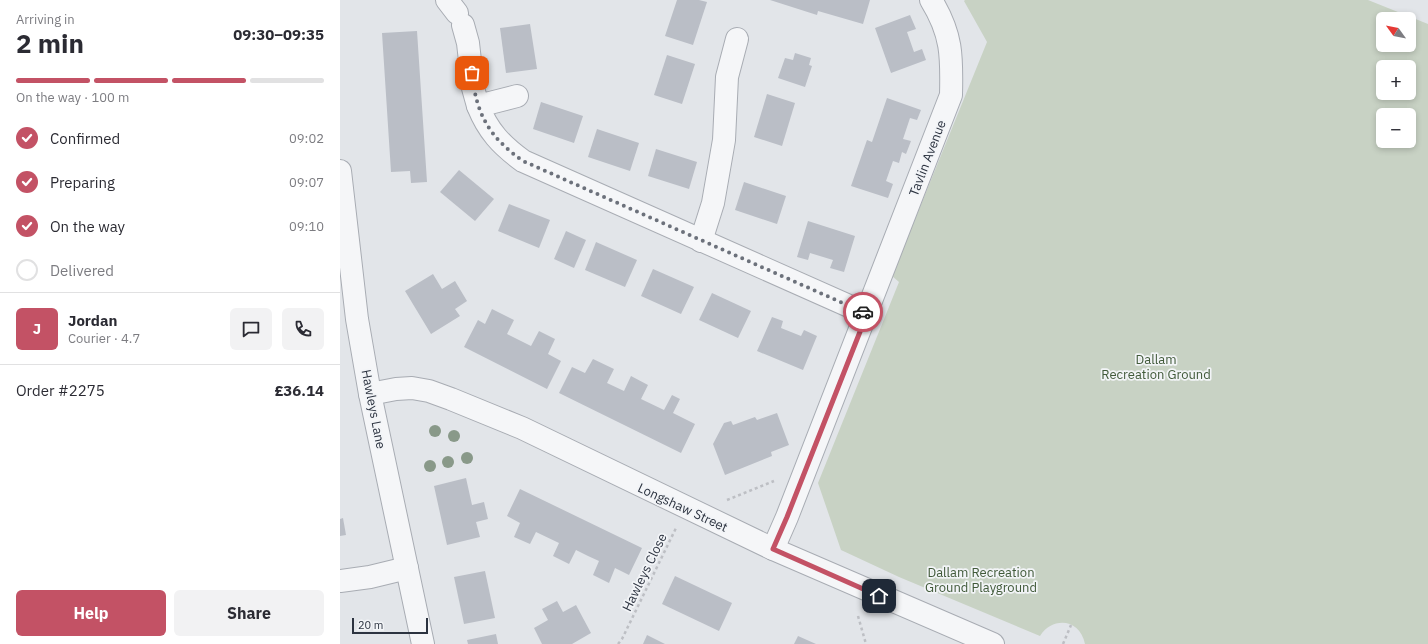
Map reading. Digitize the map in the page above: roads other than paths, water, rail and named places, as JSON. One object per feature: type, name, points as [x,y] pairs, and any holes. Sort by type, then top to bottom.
[{"type":"street","name":"Tavlin Avenue","points":[[773,549],[867,314],[951,95],[952,64],[949,39],[931,0]]},
{"type":"street","points":[[456,13],[468,43],[473,88],[484,122],[496,138],[508,150],[523,161],[867,314]]},
{"type":"street","points":[[701,241],[713,203],[724,140],[727,77],[737,39]]},
{"type":"street","points":[[478,106],[517,96]]},
{"type":"street","name":"Hawleys Lane","points":[[340,171],[349,319],[370,394],[423,644]]},
{"type":"street","name":"Longshaw Street","points":[[370,394],[396,389],[412,388],[437,394],[522,428],[773,549],[993,644]]},
{"type":"street","points":[[340,581],[370,577],[407,568]]},
{"type":"park label","name":"Dallam Recreation Ground","points":[[1156,366]]},
{"type":"park label","name":"Dallam Recreation Ground Playground","points":[[981,580]]}]
